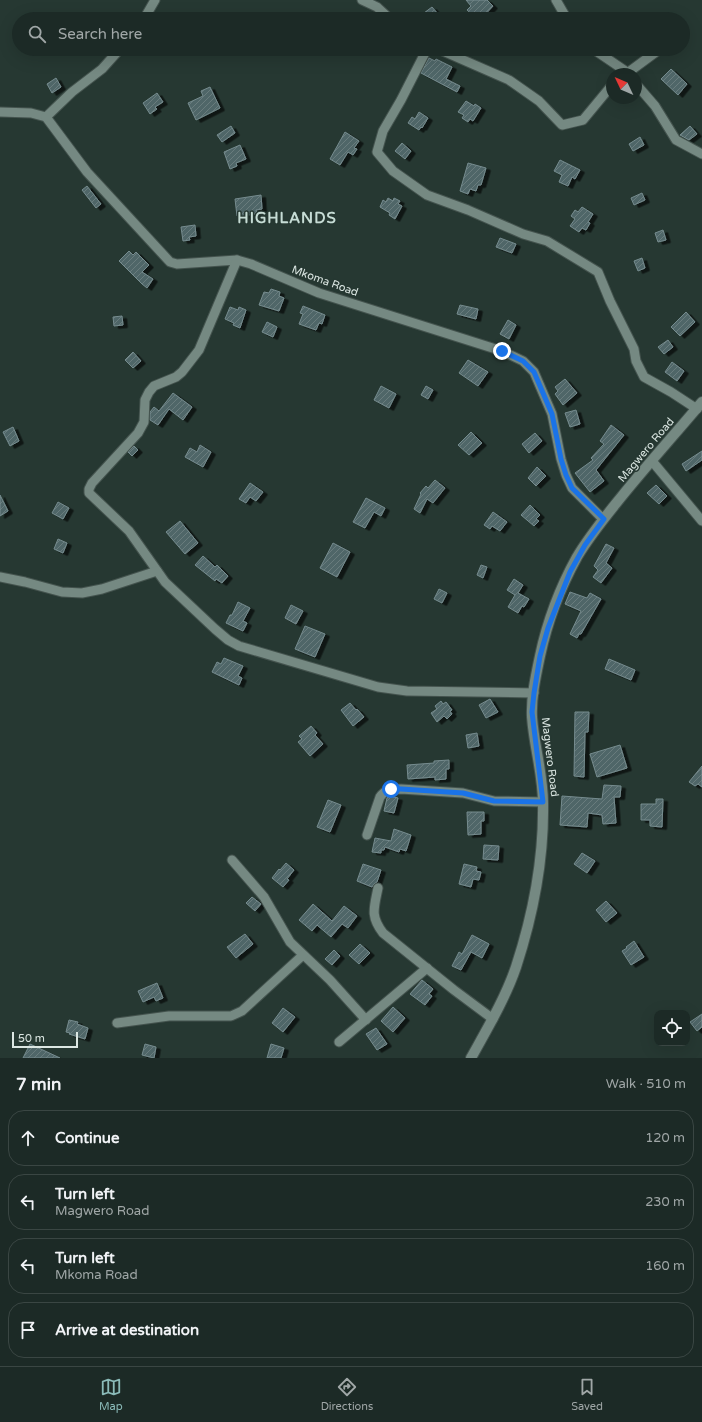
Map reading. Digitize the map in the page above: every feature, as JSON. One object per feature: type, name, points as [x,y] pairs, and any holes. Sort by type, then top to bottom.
[{"type":"street","points":[[148,12],[155,0]]},
{"type":"street","points":[[362,0],[377,7],[382,12]]},
{"type":"street","points":[[556,0],[563,12]]},
{"type":"street","points":[[0,112],[31,112],[46,117],[72,92],[102,69],[114,56]]},
{"type":"street","points":[[423,56],[384,131],[377,152],[394,171],[427,195],[468,210],[523,234],[547,241],[598,272],[610,301],[634,349],[636,361],[644,377],[699,405]]},
{"type":"street","points":[[454,56],[509,80],[539,101],[562,125],[583,120],[606,92]]},
{"type":"street","points":[[603,56],[621,68]]},
{"type":"street","points":[[635,68],[651,56]]},
{"type":"street","points":[[642,91],[655,106],[676,140],[702,154]]},
{"type":"street","name":"Mkoma Road","points":[[46,117],[86,172],[170,262],[177,264],[237,260],[251,264],[319,293],[502,351],[523,361],[534,372],[552,414],[561,459],[572,488],[604,519]]},
{"type":"street","points":[[237,260],[199,350],[182,372],[176,377],[154,386],[149,392],[145,400],[144,422],[138,433],[92,483],[89,493],[129,531],[165,582],[215,629],[228,640],[239,646],[378,687],[407,691],[534,693]]},
{"type":"street","name":"Magwero Road","points":[[471,1058],[493,1019],[516,967],[539,868],[542,846],[543,802],[532,718],[534,693],[540,656],[548,628],[567,578],[581,551],[604,519],[699,405]]},
{"type":"street","points":[[652,461],[702,521]]},
{"type":"street","points":[[0,577],[62,592],[82,593],[102,589],[157,571]]},
{"type":"street","points":[[368,835],[380,797],[391,789],[463,793],[494,801],[543,802]]},
{"type":"street","points":[[232,860],[264,897],[290,942],[330,980],[366,1020]]},
{"type":"street","points":[[378,888],[373,913],[376,925],[383,933],[493,1019]]},
{"type":"street","points":[[117,1023],[169,1016],[230,1016],[242,1011],[303,954]]},
{"type":"street","points":[[340,1042],[427,968]]},
{"type":"building","points":[[466,0],[487,0],[493,6],[487,12],[469,12],[467,10],[471,6]]},
{"type":"building","points":[[432,7],[436,12],[425,12]]},
{"type":"building","points":[[429,58],[435,61],[436,59],[452,67],[446,79],[460,86],[457,92],[421,73]]},
{"type":"building","points":[[671,69],[687,84],[678,95],[661,79]]},
{"type":"building","points":[[56,78],[61,87],[52,93],[47,84]]},
{"type":"building","points":[[210,87],[220,108],[196,120],[188,103],[203,96],[201,91]]},
{"type":"building","points":[[157,93],[163,102],[155,107],[157,109],[150,114],[143,103]]},
{"type":"building","points":[[466,101],[481,108],[473,121],[470,119],[468,122],[462,118],[464,115],[458,112]]},
{"type":"building","points":[[419,112],[428,118],[419,130],[408,123],[412,117],[415,119]]},
{"type":"building","points":[[231,126],[235,133],[222,142],[217,135]]},
{"type":"building","points":[[690,126],[697,134],[689,140],[680,135]]},
{"type":"building","points":[[345,132],[359,141],[354,148],[357,149],[353,155],[348,152],[340,165],[330,159]]},
{"type":"building","points":[[640,137],[644,145],[633,151],[629,144]]},
{"type":"building","points":[[402,143],[411,151],[405,159],[395,151]]},
{"type":"building","points":[[240,145],[246,159],[236,163],[237,166],[230,169],[224,152]]},
{"type":"building","points":[[560,160],[580,170],[575,179],[572,177],[568,186],[559,182],[562,175],[554,171]]},
{"type":"building","points":[[468,163],[486,168],[481,185],[478,185],[476,191],[470,189],[468,194],[460,191]]},
{"type":"building","points":[[87,186],[101,204],[96,208],[82,190]]},
{"type":"building","points":[[642,193],[645,200],[634,205],[631,198]]},
{"type":"building","points":[[261,195],[262,209],[256,210],[257,214],[237,216],[235,199]]},
{"type":"building","points":[[388,198],[393,201],[394,198],[400,201],[398,204],[402,206],[395,219],[389,215],[390,213],[380,207],[383,200],[386,202]]},
{"type":"building","points":[[582,207],[593,214],[588,222],[590,223],[586,230],[582,228],[579,232],[570,226],[575,219],[571,216],[575,210],[578,212]]},
{"type":"building","points":[[195,225],[196,236],[189,237],[190,240],[183,241],[181,227]]},
{"type":"building","points":[[663,230],[666,240],[658,242],[655,233]]},
{"type":"building","points":[[500,238],[516,244],[512,253],[496,247]]},
{"type":"building","points":[[129,251],[133,255],[136,252],[149,265],[142,272],[153,279],[147,288],[119,261]]},
{"type":"building","points":[[642,258],[645,268],[638,271],[634,261]]},
{"type":"building","points":[[271,289],[280,292],[279,296],[284,298],[279,311],[259,305],[264,292],[269,293]]},
{"type":"building","points":[[460,305],[478,309],[476,319],[457,314]]},
{"type":"building","points":[[303,306],[325,315],[322,324],[319,323],[316,330],[299,324],[303,314],[300,313]]},
{"type":"building","points":[[230,307],[238,310],[239,307],[246,310],[240,328],[233,325],[234,323],[225,319]]},
{"type":"building","points":[[686,312],[695,322],[680,336],[671,327]]},
{"type":"building","points":[[122,316],[123,325],[114,326],[113,317]]},
{"type":"building","points":[[508,320],[516,325],[509,339],[500,334]]},
{"type":"building","points":[[267,322],[277,327],[273,337],[262,332]]},
{"type":"building","points":[[668,340],[673,347],[664,354],[658,347]]},
{"type":"building","points":[[133,352],[141,361],[133,368],[125,360]]},
{"type":"building","points":[[468,360],[488,372],[478,386],[459,373]]},
{"type":"building","points":[[672,362],[684,371],[677,381],[665,372]]},
{"type":"building","points":[[565,379],[577,393],[563,405],[555,394],[558,391],[555,387]]},
{"type":"building","points":[[381,386],[396,394],[389,408],[374,400]]},
{"type":"building","points":[[426,386],[433,390],[428,399],[421,395]]},
{"type":"building","points":[[173,393],[192,407],[183,420],[169,409],[158,425],[150,420],[150,412],[154,407],[159,411]]},
{"type":"building","points":[[576,410],[580,424],[570,427],[565,413]]},
{"type":"building","points":[[611,425],[624,435],[596,470],[604,481],[590,492],[575,473],[593,460],[591,458],[604,444],[600,441]]},
{"type":"building","points":[[13,427],[19,441],[10,446],[3,432]]},
{"type":"building","points":[[471,432],[482,443],[469,455],[458,445]]},
{"type":"building","points":[[535,433],[542,441],[529,453],[522,444]]},
{"type":"building","points":[[200,445],[211,452],[203,467],[185,457],[190,448],[197,452]]},
{"type":"building","points":[[134,446],[138,450],[132,456],[128,452]]},
{"type":"building","points":[[702,451],[702,460],[686,471],[682,464]]},
{"type":"building","points":[[537,467],[546,476],[536,486],[528,478]]},
{"type":"building","points":[[435,480],[445,488],[433,503],[427,499],[420,513],[414,509],[421,494],[420,493],[426,486],[428,488]]},
{"type":"building","points":[[250,483],[263,492],[256,501],[250,497],[246,503],[239,499]]},
{"type":"building","points":[[656,485],[667,496],[659,504],[647,493]]},
{"type":"building","points":[[0,495],[8,511],[0,516]]},
{"type":"building","points":[[366,498],[385,508],[381,516],[374,512],[365,528],[353,522]]},
{"type":"building","points":[[58,502],[69,508],[63,519],[52,513]]},
{"type":"building","points":[[530,505],[540,515],[536,519],[539,521],[534,526],[521,515]]},
{"type":"building","points":[[493,512],[507,522],[500,531],[492,526],[490,529],[484,525]]},
{"type":"building","points":[[180,521],[198,543],[185,554],[166,532]]},
{"type":"building","points":[[58,539],[67,543],[63,553],[54,549]]},
{"type":"building","points":[[333,543],[350,552],[337,577],[320,568]]},
{"type":"building","points":[[606,544],[614,548],[606,563],[612,568],[601,583],[593,577],[598,570],[594,566]]},
{"type":"building","points":[[203,556],[215,567],[217,565],[228,576],[222,583],[216,579],[215,581],[195,565]]},
{"type":"building","points":[[481,565],[487,567],[483,578],[477,575]]},
{"type":"building","points":[[514,579],[523,585],[518,593],[529,599],[518,613],[508,607],[515,595],[507,590]]},
{"type":"building","points":[[439,589],[447,593],[442,603],[434,599]]},
{"type":"building","points":[[570,592],[587,598],[590,593],[601,599],[581,634],[579,634],[577,638],[570,634],[581,611],[565,604]]},
{"type":"building","points":[[238,602],[250,608],[243,621],[247,623],[243,631],[226,623],[230,615],[232,615]]},
{"type":"building","points":[[291,605],[303,611],[296,624],[285,618]]},
{"type":"building","points":[[305,626],[325,634],[315,657],[295,649]]},
{"type":"building","points":[[224,658],[243,666],[238,676],[242,678],[239,685],[212,672],[217,662],[221,664]]},
{"type":"building","points":[[609,659],[635,670],[631,680],[605,669]]},
{"type":"building","points":[[490,699],[498,712],[486,718],[479,705]]},
{"type":"building","points":[[441,701],[443,704],[446,702],[452,710],[450,711],[452,714],[447,719],[444,716],[437,722],[431,713],[437,709],[435,706]]},
{"type":"building","points":[[350,703],[364,717],[353,726],[341,710]]},
{"type":"building","points":[[575,712],[589,712],[588,732],[585,732],[584,777],[574,776]]},
{"type":"building","points":[[311,726],[317,733],[315,735],[323,744],[310,756],[298,742],[302,739],[299,736]]},
{"type":"building","points":[[477,733],[479,746],[468,748],[466,735]]},
{"type":"building","points":[[620,745],[627,768],[597,777],[590,754]]},
{"type":"building","points":[[449,760],[449,769],[446,769],[446,779],[435,780],[435,777],[408,779],[407,765],[434,763],[434,761]]},
{"type":"building","points":[[702,766],[702,787],[698,784],[695,786],[689,782]]},
{"type":"building","points":[[604,785],[621,786],[620,797],[614,797],[616,823],[603,824],[602,815],[588,813],[587,827],[560,825],[562,796],[602,799]]},
{"type":"building","points":[[390,796],[398,798],[394,813],[384,811],[387,798]]},
{"type":"building","points":[[656,799],[663,799],[662,827],[650,826],[650,820],[641,820],[641,804],[656,804]]},
{"type":"building","points":[[328,800],[341,805],[330,832],[317,827]]},
{"type":"building","points":[[467,812],[484,812],[484,821],[481,821],[481,834],[468,835]]},
{"type":"building","points":[[394,829],[411,835],[406,851],[400,849],[399,852],[385,847],[384,850],[381,850],[381,853],[372,852],[375,838],[391,841]]},
{"type":"building","points":[[484,845],[499,846],[498,860],[483,859]]},
{"type":"building","points":[[582,853],[595,861],[587,873],[574,864]]},
{"type":"building","points":[[286,863],[294,870],[287,879],[289,880],[283,887],[272,878]]},
{"type":"building","points":[[363,864],[381,870],[377,882],[372,887],[357,881]]},
{"type":"building","points":[[464,864],[477,867],[476,871],[481,872],[479,880],[473,879],[471,887],[459,884]]},
{"type":"building","points":[[252,897],[261,904],[255,911],[246,903]]},
{"type":"building","points":[[606,901],[617,913],[606,922],[596,910]]},
{"type":"building","points":[[313,904],[332,921],[344,906],[357,916],[348,928],[342,924],[331,937],[317,925],[312,931],[299,920]]},
{"type":"building","points":[[245,934],[253,944],[236,958],[227,947]]},
{"type":"building","points":[[472,935],[489,944],[482,958],[471,952],[461,970],[452,966],[459,952],[462,954]]},
{"type":"building","points":[[634,941],[644,957],[631,965],[622,951]]},
{"type":"building","points":[[360,944],[370,953],[359,964],[349,955]]},
{"type":"building","points":[[334,950],[340,956],[332,965],[325,959]]},
{"type":"building","points":[[422,980],[433,989],[429,994],[432,996],[425,1005],[410,994]]},
{"type":"building","points":[[157,983],[163,998],[156,1001],[154,997],[143,1002],[138,991]]},
{"type":"building","points":[[393,1007],[405,1018],[393,1032],[381,1021]]},
{"type":"building","points":[[283,1008],[295,1017],[283,1032],[272,1023]]},
{"type":"building","points":[[702,1014],[702,1027],[697,1031],[690,1022]]},
{"type":"building","points":[[69,1020],[78,1022],[77,1024],[88,1028],[85,1039],[66,1032]]},
{"type":"building","points":[[376,1028],[387,1044],[377,1050],[366,1034]]},
{"type":"building","points":[[30,1044],[60,1058],[23,1058]]},
{"type":"building","points":[[145,1044],[156,1047],[154,1058],[142,1055]]},
{"type":"building","points":[[271,1044],[284,1048],[281,1058],[267,1058]]},
{"type":"district","name":"HIGHLANDS","points":[[287,218]]},
{"type":"route","points":[[391,789],[466,793],[490,801],[543,802],[543,790],[532,712],[540,656],[548,628],[570,572],[585,545],[604,519],[572,488],[561,459],[552,414],[534,372],[523,361],[514,355],[502,351]]}]
